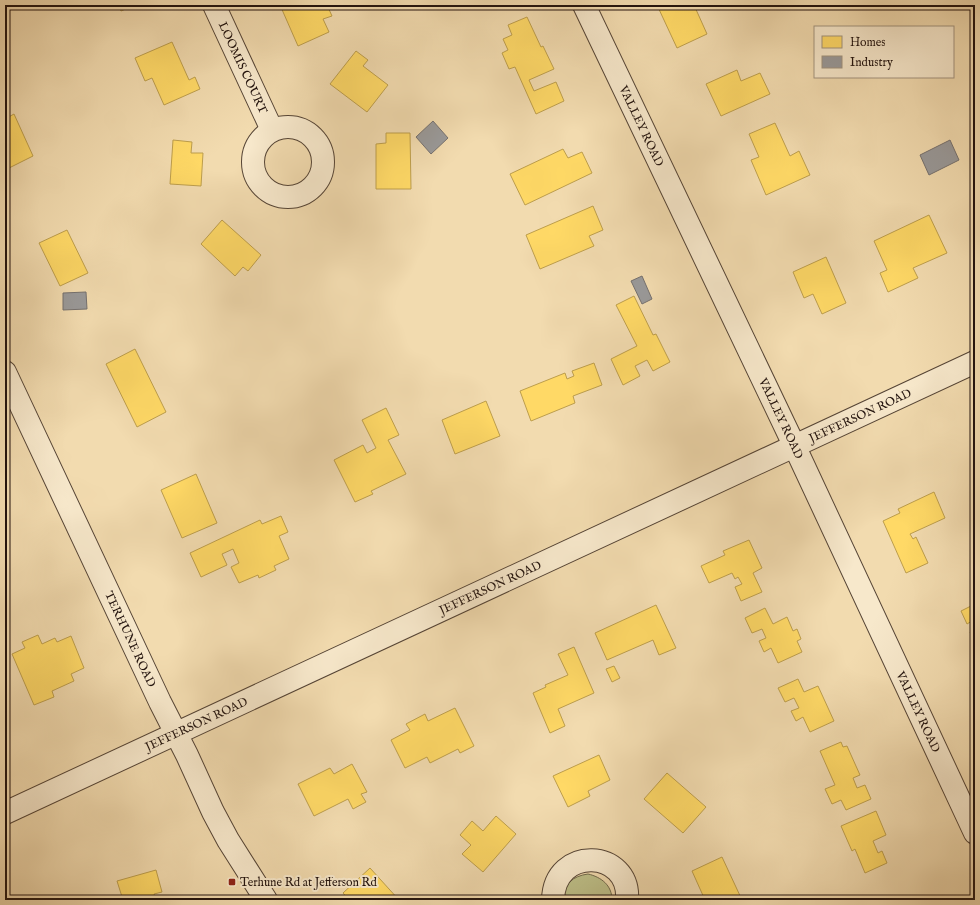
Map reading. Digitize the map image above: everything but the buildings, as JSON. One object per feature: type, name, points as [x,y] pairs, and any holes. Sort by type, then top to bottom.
[{"type":"street","name":"LOOMIS COURT","points":[[214,5],[272,130]]},
{"type":"street","name":"VALLEY ROAD","points":[[584,5],[794,445],[975,833]]},
{"type":"street","name":"JEFFERSON ROAD","points":[[5,813],[975,362]]},
{"type":"street","name":"TERHUNE ROAD","points":[[5,372],[160,702],[228,840],[266,900]]},
{"type":"street","points":[[553,900],[553,890],[558,878],[565,868],[575,862],[599,860],[610,865],[625,883],[628,894],[627,900]]},
{"type":"green space","points":[[588,874],[605,882],[612,895],[612,900],[562,900],[564,889],[573,879]]},
{"type":"place","name":"Terhune Rd at Jefferson Rd","points":[[232,882]]}]
